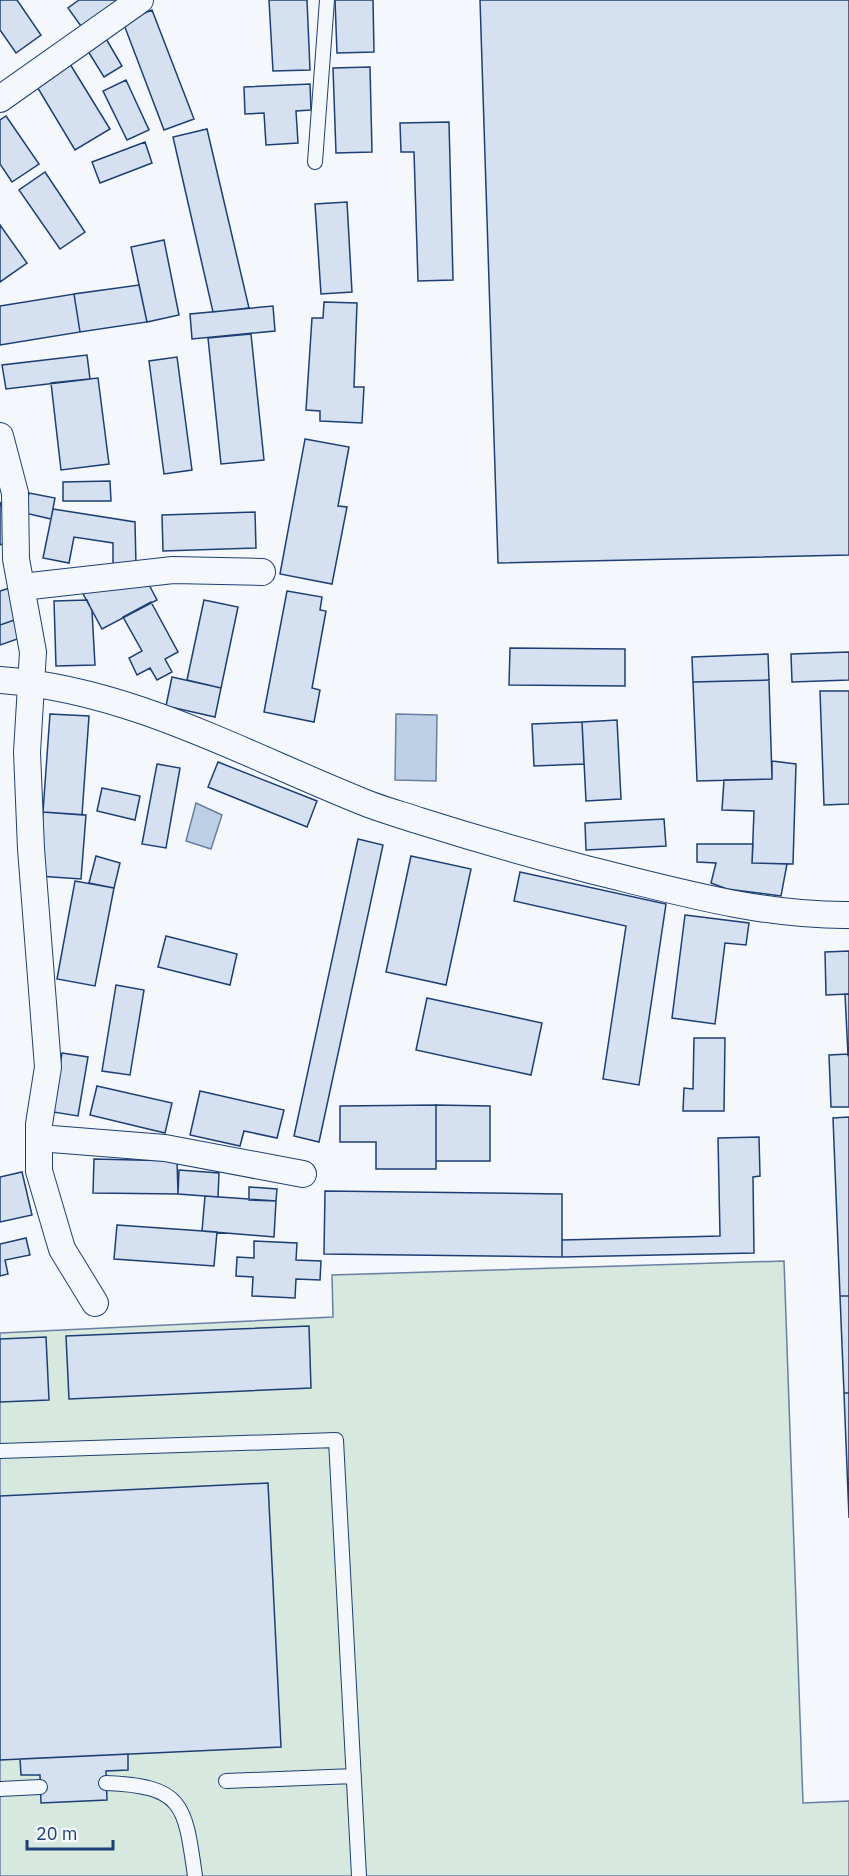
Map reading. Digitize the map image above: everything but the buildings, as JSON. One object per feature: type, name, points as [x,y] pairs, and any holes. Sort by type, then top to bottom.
[{"type":"street","points":[[0,99],[140,0]]},
{"type":"street","points":[[0,436],[15,493],[16,559],[33,652],[27,752],[31,849],[48,1067],[39,1138],[39,1171],[62,1249],[95,1303]]},
{"type":"street","points":[[22,586],[173,570],[262,572]]},
{"type":"street","points":[[0,680],[33,682],[97,695],[154,714],[359,801],[503,847],[733,904],[787,914],[849,915]]},
{"type":"street","points":[[39,1138],[165,1148],[303,1174]]},
{"type":"lane","points":[[315,162],[327,0]]},
{"type":"lane","points":[[0,1451],[336,1440],[359,1876]]},
{"type":"lane","points":[[226,1781],[354,1776]]},
{"type":"lane","points":[[106,1783],[137,1784],[165,1791],[180,1809],[189,1835],[195,1876]]},
{"type":"lane","points":[[0,1789],[40,1787]]},
{"type":"shaded area","points":[[784,1261],[803,1803],[849,1801],[849,1876],[0,1876],[0,1333],[333,1317],[332,1275]]},
{"type":"water","points":[[396,714],[437,715],[436,781],[395,780]]},
{"type":"water","points":[[196,803],[222,815],[211,849],[186,841]]}]
